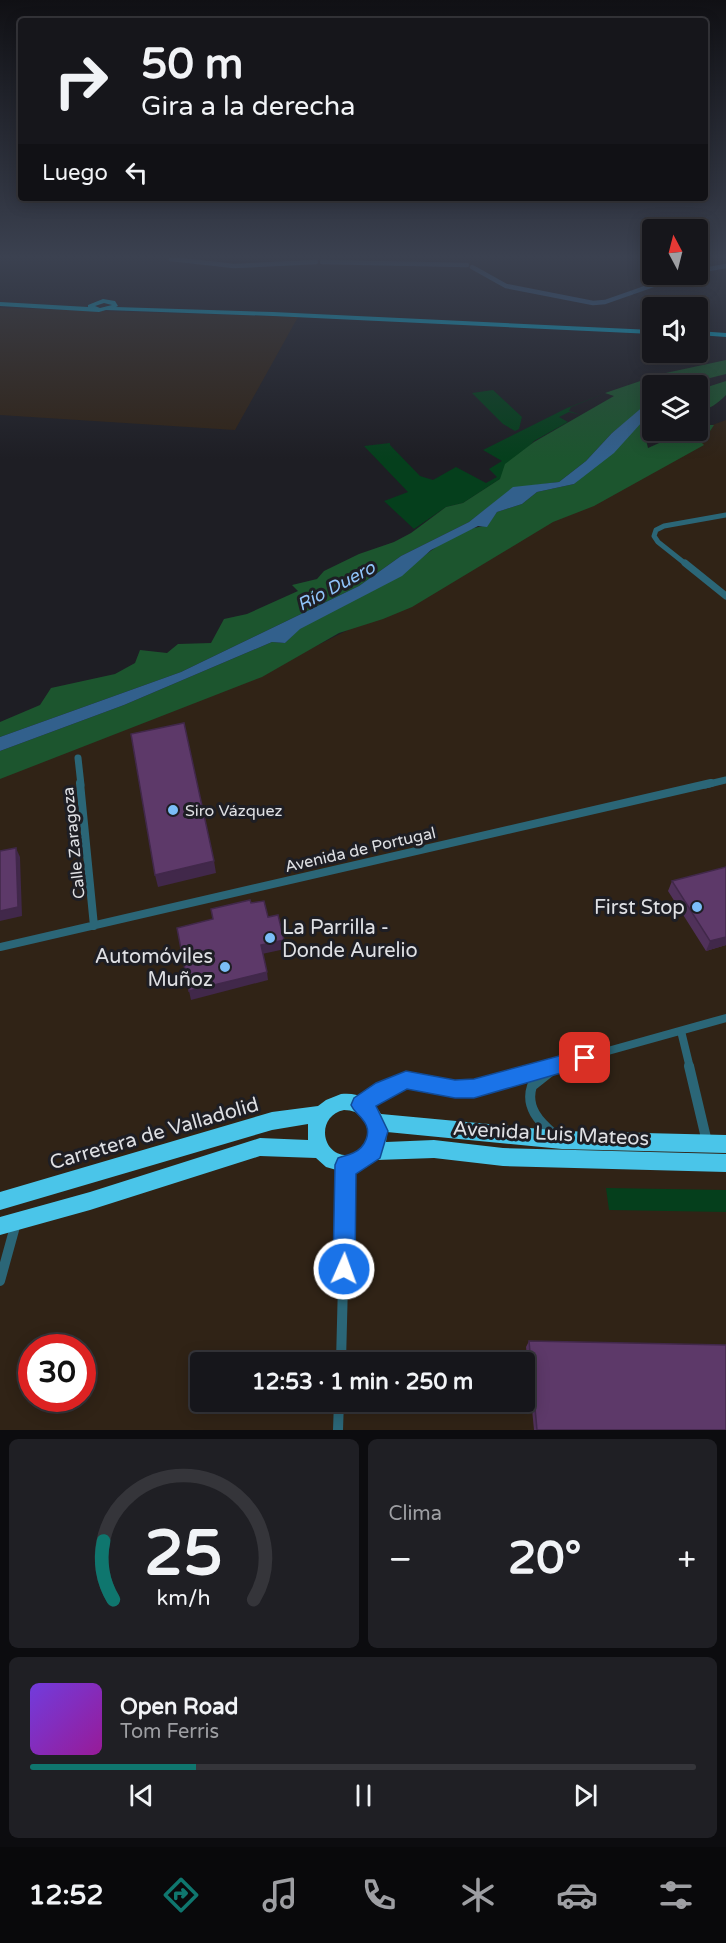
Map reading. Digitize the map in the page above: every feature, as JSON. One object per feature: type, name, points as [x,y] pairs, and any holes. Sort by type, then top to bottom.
[{"type":"highway","points":[[350,1102],[360,1105],[372,1115],[376,1122],[378,1131],[373,1151],[356,1163],[346,1165],[335,1163],[319,1149],[315,1131],[322,1114],[330,1107],[340,1103],[350,1102]]},
{"type":"highway","name":"Carretera de Valladolid","points":[[0,1202],[272,1121],[322,1114]]},
{"type":"highway","name":"Avenida Luis Mateos","points":[[376,1122],[489,1131],[517,1137],[562,1140],[726,1144]]},
{"type":"highway","points":[[587,1140],[590,1160]]},
{"type":"highway","points":[[8,1224],[260,1147],[319,1149]]},
{"type":"highway","name":"Avenida Luis Mateos","points":[[373,1151],[434,1149],[503,1157],[719,1162]]},
{"type":"main road","points":[[515,326],[642,332]]},
{"type":"main road","points":[[708,334],[726,334]]},
{"type":"street","points":[[726,515],[664,526],[654,532],[658,542],[726,596]]},
{"type":"street","points":[[718,590],[726,588]]},
{"type":"street","name":"Calle Zaragoza","points":[[78,758],[94,926]]},
{"type":"street","name":"Avenida de Portugal","points":[[0,947],[726,780]]},
{"type":"street","points":[[360,1105],[383,1090],[406,1080],[455,1089],[474,1088],[726,1018]]},
{"type":"street","points":[[681,1031],[708,1144],[719,1162]]},
{"type":"street","points":[[562,1140],[544,1127],[533,1114],[529,1095],[534,1083],[541,1075],[565,1064]]},
{"type":"street","points":[[340,1352],[346,1165]]},
{"type":"street","points":[[0,1281],[8,1224]]},
{"type":"street","points":[[338,1430],[339,1412]]},
{"type":"shaded area","points":[[0,326],[293,326],[235,430],[0,415]]},
{"type":"shaded area","points":[[726,420],[726,1430],[0,1430],[0,769],[286,661],[416,596],[683,441],[708,441],[708,427]]},
{"type":"green space","points":[[726,360],[726,374],[708,378],[708,375],[658,375]]},
{"type":"green space","points":[[642,380],[642,409],[612,433],[586,461],[559,482],[513,488],[469,522],[401,556],[359,586],[181,672],[0,737],[0,722],[40,705],[51,688],[115,674],[135,663],[140,650],[167,653],[178,644],[211,643],[224,619],[247,614],[298,591],[292,585],[317,579],[324,571],[411,533],[446,507],[463,503],[500,479],[505,464],[534,442],[614,396],[605,393]]},
{"type":"green space","points":[[726,381],[726,395],[708,408],[708,387]]},
{"type":"green space","points":[[493,390],[522,417],[519,429],[515,431],[503,424],[472,393]]},
{"type":"green space","points":[[606,393],[571,407],[569,411],[581,415],[569,412],[559,417],[568,422],[534,441],[500,479],[463,503],[446,507],[414,529],[384,501],[408,492],[364,446],[390,443],[420,476],[433,480],[456,467],[486,483],[497,477],[489,469],[502,461],[483,450],[567,408]]},
{"type":"green space","points":[[642,420],[642,441],[646,441],[648,448],[664,441],[703,441],[704,445],[594,506],[553,522],[412,607],[339,633],[262,677],[0,779],[0,751],[124,705],[272,642],[285,643],[299,629],[417,562],[431,550],[469,530],[487,526],[497,512],[522,504],[537,492],[574,484]]},
{"type":"green space","points":[[708,425],[714,425],[708,434]]},
{"type":"green space","points":[[606,1188],[726,1190],[726,1212],[609,1210]]},
{"type":"water","name":"Río Duero","points":[[642,408],[642,422],[614,453],[574,484],[537,492],[522,504],[497,512],[487,527],[478,526],[431,550],[402,576],[300,629],[285,643],[272,642],[124,705],[0,751],[0,737],[181,672],[359,586],[401,556],[469,522],[513,487],[559,482],[586,461],[612,433]]},
{"type":"building","name":"Siro Vázquez","points":[[184,723],[214,861],[155,875],[131,734]]},
{"type":"building","points":[[16,848],[18,907],[0,911],[0,851]]},
{"type":"building","points":[[726,867],[726,937],[710,941],[672,881]]},
{"type":"building","name":"Automóviles Muñoz","points":[[250,900],[251,903],[264,901],[268,917],[278,915],[284,940],[261,945],[267,972],[189,991],[177,928],[213,919],[211,909]]},
{"type":"building","points":[[529,1341],[726,1345],[726,1430],[537,1430],[535,1352],[530,1352]]},
{"type":"place","name":"Siro Vázquez","points":[[173,810]]},
{"type":"place","name":"First Stop","points":[[697,907]]},
{"type":"place","name":"La Parrilla - Donde Aurelio","points":[[270,938]]},
{"type":"place","name":"Automóviles Muñoz","points":[[225,967]]},
{"type":"route","points":[[344,1269],[346,1165],[356,1163],[373,1151],[378,1131],[372,1115],[360,1105],[383,1090],[406,1080],[455,1089],[474,1088],[585,1058]]}]
